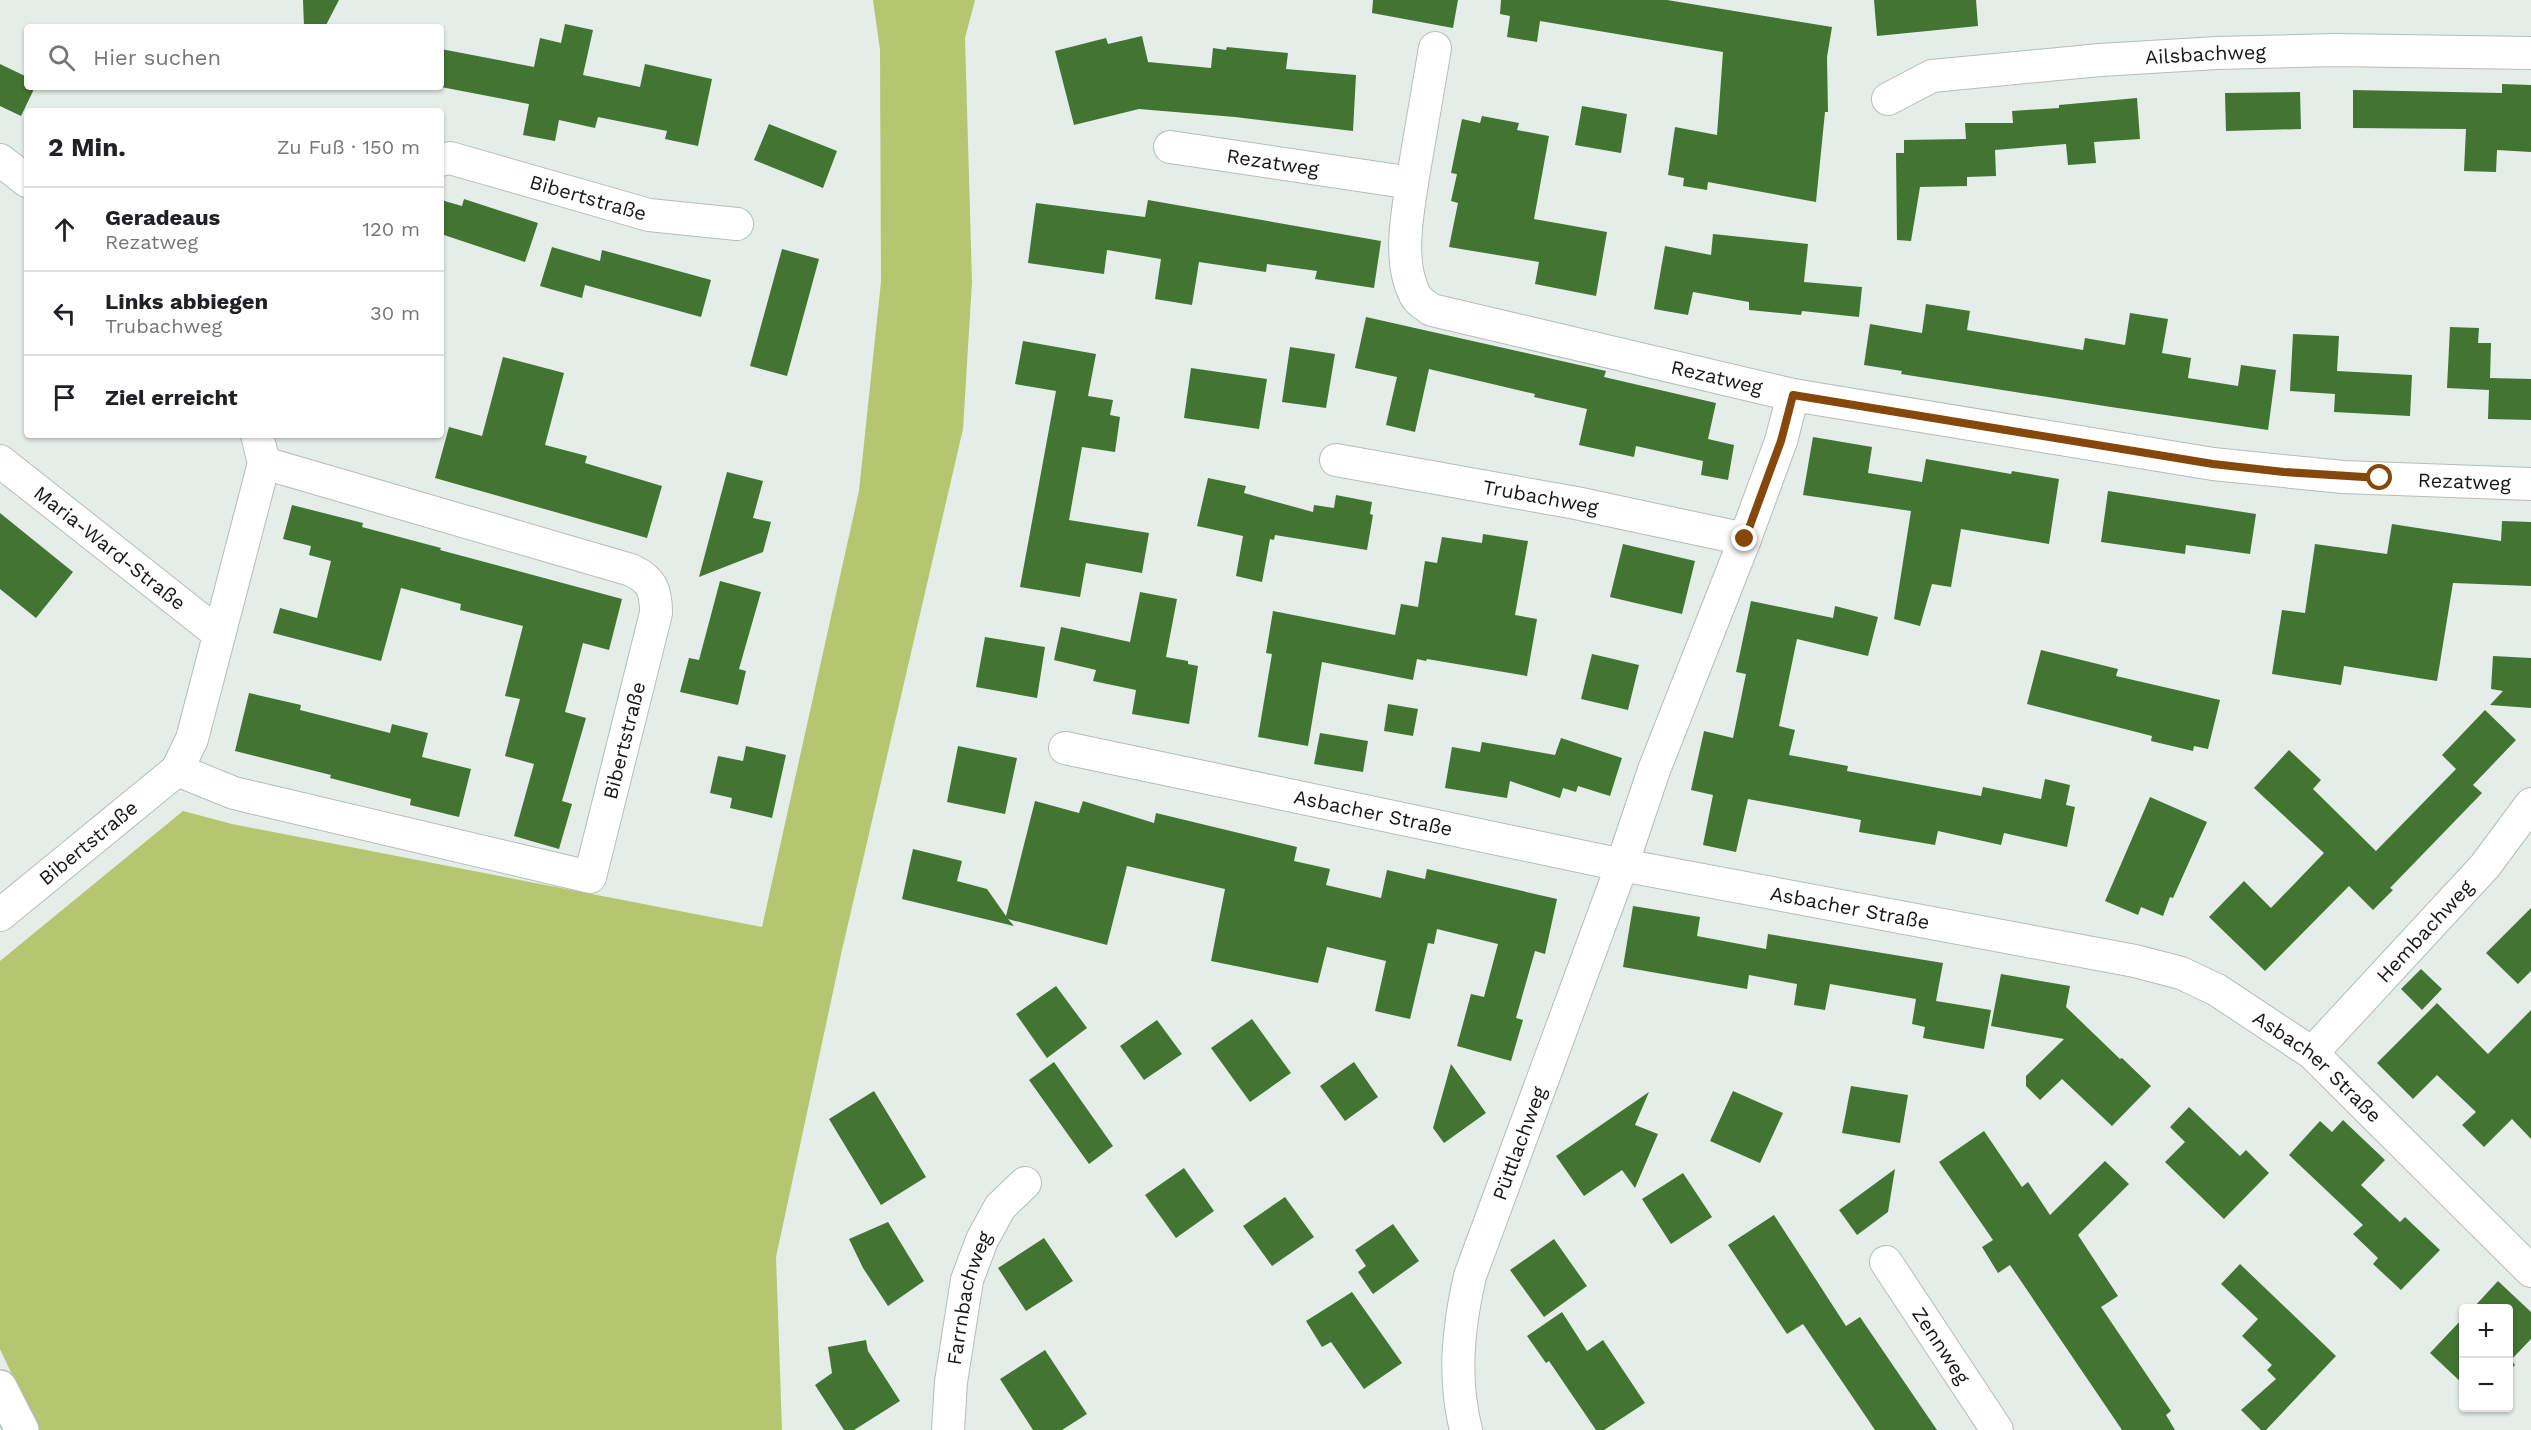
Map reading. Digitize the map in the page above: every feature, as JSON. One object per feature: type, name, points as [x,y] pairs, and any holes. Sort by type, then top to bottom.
[{"type":"main road","points":[[0,1387],[22,1430]]},
{"type":"street","name":"Rezatweg","points":[[1435,48],[1407,220],[1409,278],[1416,297],[1432,310],[1793,395],[2213,464],[2343,477],[2531,484]]},
{"type":"street","name":"Ailsbachweg","points":[[1888,99],[1932,76],[2100,60],[2217,53],[2334,50],[2531,53]]},
{"type":"street","name":"Rezatweg","points":[[1170,147],[1412,183]]},
{"type":"street","name":"Bibertstraße","points":[[444,159],[450,158],[649,215],[737,224]]},
{"type":"street","points":[[0,160],[24,179]]},
{"type":"street","points":[[1622,865],[1654,770],[1781,441],[1793,395]]},
{"type":"street","name":"Bibertstraße","points":[[0,915],[177,770],[192,739],[219,634],[260,449],[631,570],[643,576],[653,586],[656,613],[590,877],[234,793],[177,770]]},
{"type":"street","name":"Trubachweg","points":[[1336,460],[1576,503],[1745,539]]},
{"type":"street","name":"Maria-Ward-Straße","points":[[0,461],[219,634]]},
{"type":"street","name":"Asbacher Straße","points":[[1065,748],[1622,865],[2135,961],[2181,973],[2217,990],[2312,1053],[2531,1271]]},
{"type":"street","name":"Hembachweg","points":[[2312,1053],[2485,866],[2531,804]]},
{"type":"street","name":"Püttlachweg","points":[[1466,1430],[1458,1387],[1458,1354],[1461,1316],[1470,1276],[1622,865]]},
{"type":"street","name":"Farrnbachweg","points":[[948,1430],[951,1382],[967,1280],[982,1240],[1000,1207],[1024,1183]]},
{"type":"street","name":"Zennweg","points":[[1886,1262],[1997,1430]]},
{"type":"green space","points":[[873,0],[975,0],[965,38],[972,282],[963,429],[842,950],[776,1257],[782,1430],[38,1430],[0,1349],[0,961],[183,811],[232,824],[762,927],[859,491],[881,282],[880,50]]},
{"type":"building","points":[[303,0],[339,0],[327,24],[304,24]]},
{"type":"building","points":[[1373,0],[1458,0],[1453,28],[1372,13]]},
{"type":"building","points":[[1501,0],[1667,0],[1832,27],[1827,57],[1828,112],[1825,112],[1816,202],[1708,182],[1707,190],[1683,186],[1684,178],[1668,175],[1675,127],[1717,135],[1723,52],[1540,21],[1537,42],[1507,37],[1510,16],[1500,14]]},
{"type":"building","points":[[1874,0],[1976,0],[1978,26],[1877,36]]},
{"type":"building","points":[[565,24],[593,30],[583,75],[640,87],[645,64],[712,79],[698,146],[665,139],[667,131],[598,117],[595,128],[559,120],[555,141],[523,135],[529,104],[444,88],[444,50],[534,67],[540,38],[561,43]]},
{"type":"building","points":[[1142,36],[1148,62],[1211,68],[1213,48],[1226,50],[1227,47],[1288,53],[1286,69],[1356,75],[1353,131],[1235,117],[1139,109],[1074,125],[1055,51],[1106,38],[1108,44]]},
{"type":"building","points":[[0,64],[24,76],[24,90],[34,90],[21,116],[0,106]]},
{"type":"building","points":[[2502,84],[2531,85],[2531,152],[2497,150],[2496,172],[2464,171],[2466,129],[2353,128],[2353,90],[2502,93]]},
{"type":"building","points":[[2300,92],[2301,129],[2226,131],[2225,93]]},
{"type":"building","points":[[2137,98],[2140,139],[2094,142],[2096,163],[2068,165],[2066,144],[1995,150],[1996,176],[1967,177],[1967,186],[1920,187],[1911,241],[1897,240],[1896,153],[1904,153],[1904,140],[1966,139],[1965,123],[2013,123],[2012,111],[2059,108],[2059,105]]},
{"type":"building","points":[[1582,106],[1627,114],[1621,153],[1575,145]]},
{"type":"building","points":[[1482,116],[1519,123],[1517,130],[1549,136],[1534,219],[1607,232],[1596,296],[1535,284],[1539,262],[1449,247],[1458,203],[1451,201],[1457,174],[1451,173],[1462,119],[1480,123]]},
{"type":"building","points":[[769,124],[837,151],[823,188],[754,160]]},
{"type":"building","points":[[464,199],[538,223],[525,262],[444,235],[444,201],[462,206]]},
{"type":"building","points":[[1148,200],[1381,241],[1374,288],[1315,279],[1317,271],[1267,264],[1266,272],[1199,262],[1192,305],[1155,299],[1161,259],[1107,250],[1104,274],[1028,263],[1036,203],[1145,217]]},
{"type":"building","points":[[1713,234],[1808,244],[1804,282],[1862,287],[1859,317],[1802,311],[1801,315],[1749,310],[1749,302],[1693,292],[1688,315],[1654,309],[1665,246],[1711,255]]},
{"type":"building","points":[[552,247],[600,261],[602,250],[711,280],[701,317],[585,285],[582,298],[540,286]]},
{"type":"building","points":[[782,249],[819,259],[787,376],[750,366]]},
{"type":"building","points":[[1926,304],[1970,311],[1967,330],[2083,350],[2085,338],[2125,345],[2130,313],[2168,319],[2162,353],[2191,358],[2188,378],[2238,386],[2241,365],[2276,370],[2268,430],[1901,374],[1902,371],[1864,365],[1870,324],[1922,333]]},
{"type":"building","points":[[1366,317],[1606,371],[1604,377],[1716,403],[1708,439],[1734,445],[1728,480],[1701,475],[1703,461],[1636,446],[1634,457],[1579,445],[1587,409],[1429,369],[1415,432],[1386,425],[1397,377],[1355,368]]},
{"type":"building","points":[[2450,327],[2479,328],[2478,343],[2491,343],[2490,378],[2531,379],[2531,420],[2488,419],[2489,390],[2447,388]]},
{"type":"building","points":[[2293,334],[2339,336],[2337,371],[2412,375],[2410,416],[2334,412],[2335,394],[2290,391]]},
{"type":"building","points":[[1023,341],[1096,354],[1088,396],[1113,400],[1110,415],[1120,417],[1115,452],[1082,447],[1069,520],[1149,533],[1142,573],[1086,563],[1080,597],[1020,587],[1056,391],[1015,384]]},
{"type":"building","points":[[1290,347],[1335,354],[1326,408],[1282,402]]},
{"type":"building","points":[[503,357],[564,373],[545,445],[587,456],[585,463],[662,486],[647,538],[435,478],[449,427],[482,436]]},
{"type":"building","points":[[1191,368],[1267,379],[1259,429],[1184,418]]},
{"type":"building","points":[[1813,437],[1872,447],[1868,473],[1922,482],[1926,459],[2011,474],[2012,471],[2059,479],[2049,544],[1961,529],[1951,587],[1932,584],[1920,626],[1894,619],[1911,511],[1803,495]]},
{"type":"building","points":[[727,472],[763,481],[753,518],[771,522],[763,552],[699,577]]},
{"type":"building","points":[[1208,478],[1246,486],[1244,493],[1313,512],[1314,505],[1334,508],[1336,495],[1372,502],[1370,514],[1373,515],[1367,550],[1275,535],[1274,540],[1270,539],[1262,582],[1236,576],[1243,536],[1197,526]]},
{"type":"building","points":[[2108,491],[2256,514],[2250,554],[2186,545],[2185,554],[2101,542]]},
{"type":"building","points":[[292,505],[363,523],[362,527],[441,548],[440,550],[622,599],[609,650],[583,643],[565,712],[586,718],[562,801],[572,804],[559,849],[514,836],[534,764],[505,756],[520,699],[505,696],[523,626],[460,610],[461,604],[401,588],[381,661],[273,633],[280,608],[317,618],[331,561],[309,555],[311,546],[283,539]]},
{"type":"building","points":[[0,513],[73,572],[36,618],[0,589]]},
{"type":"building","points":[[2502,521],[2531,522],[2531,586],[2453,583],[2437,681],[2344,666],[2341,685],[2272,674],[2282,610],[2305,613],[2315,544],[2387,554],[2392,524],[2501,541]]},
{"type":"building","points":[[1483,534],[1528,541],[1515,615],[1537,619],[1527,676],[1417,659],[1413,680],[1322,662],[1308,746],[1258,737],[1272,654],[1266,653],[1273,611],[1395,635],[1401,604],[1418,607],[1425,561],[1437,563],[1442,537],[1482,543]]},
{"type":"building","points":[[1623,544],[1695,561],[1682,614],[1610,597]]},
{"type":"building","points":[[720,581],[761,592],[739,669],[746,671],[738,705],[680,692],[689,658],[699,660]]},
{"type":"building","points":[[1140,592],[1177,599],[1166,657],[1188,661],[1188,664],[1198,666],[1189,724],[1132,714],[1136,690],[1093,681],[1096,670],[1054,660],[1061,627],[1130,642]]},
{"type":"building","points":[[1751,601],[1833,618],[1835,606],[1878,617],[1868,656],[1797,639],[1779,726],[1795,730],[1789,755],[1848,766],[1847,771],[1981,796],[1983,787],[2041,799],[2045,779],[2070,785],[2066,805],[2075,807],[2067,847],[2004,833],[2001,845],[1938,831],[1935,845],[1859,832],[1861,820],[1748,799],[1736,852],[1703,845],[1713,795],[1691,790],[1704,731],[1733,738],[1746,674],[1736,672]]},
{"type":"building","points":[[985,637],[1045,647],[1037,698],[976,687]]},
{"type":"building","points":[[2041,650],[2118,669],[2116,676],[2220,700],[2208,749],[2194,746],[2193,751],[2151,741],[2152,736],[2027,704]]},
{"type":"building","points":[[1592,654],[1639,665],[1628,710],[1581,699]]},
{"type":"building","points":[[2493,656],[2531,658],[2531,708],[2490,705],[2503,691],[2491,689]]},
{"type":"building","points":[[249,693],[301,705],[300,710],[390,733],[392,724],[428,733],[422,757],[471,769],[459,817],[410,805],[411,799],[330,778],[331,775],[235,751]]},
{"type":"building","points":[[1388,704],[1418,709],[1413,736],[1384,731]]},
{"type":"building","points":[[2485,710],[2516,740],[2473,785],[2482,793],[2390,888],[2393,890],[2373,910],[2349,886],[2265,971],[2209,917],[2244,881],[2271,908],[2324,853],[2254,788],[2289,750],[2321,780],[2313,789],[2376,851],[2456,769],[2442,755]]},
{"type":"building","points":[[1320,733],[1368,741],[1363,772],[1314,764]]},
{"type":"building","points":[[1561,738],[1622,758],[1610,796],[1578,786],[1576,792],[1563,788],[1560,798],[1510,781],[1507,798],[1445,788],[1452,747],[1480,752],[1482,742],[1555,755]]},
{"type":"building","points":[[746,746],[786,755],[772,818],[730,808],[732,798],[710,793],[718,756],[743,761]]},
{"type":"building","points":[[958,746],[1017,758],[1005,814],[947,802]]},
{"type":"building","points":[[2150,797],[2207,822],[2163,916],[2141,907],[2138,915],[2105,901]]},
{"type":"building","points":[[1035,801],[1079,813],[1083,801],[1154,823],[1156,813],[1297,847],[1294,861],[1330,869],[1326,885],[1381,898],[1387,870],[1425,879],[1427,869],[1557,899],[1545,954],[1535,951],[1516,1018],[1523,1020],[1511,1061],[1457,1046],[1471,994],[1484,997],[1498,944],[1437,929],[1434,944],[1428,943],[1410,1019],[1375,1011],[1386,961],[1327,947],[1318,983],[1211,961],[1225,889],[1127,866],[1107,945],[1008,919],[1014,926],[902,899],[913,849],[962,861],[957,881],[987,889],[1006,916]]},
{"type":"building","points":[[1633,906],[1700,917],[1697,936],[1766,949],[1768,934],[1943,963],[1936,1001],[1991,1010],[1984,1049],[1923,1038],[1925,1027],[1912,1024],[1916,999],[1830,984],[1825,1010],[1794,1005],[1797,984],[1749,975],[1747,989],[1623,967]]},
{"type":"building","points":[[2531,908],[2531,971],[2518,984],[2486,953]]},
{"type":"building","points":[[2421,969],[2442,989],[2422,1010],[2401,989]]},
{"type":"building","points":[[2001,974],[2070,986],[2066,1007],[2151,1086],[2112,1126],[2062,1079],[2040,1100],[2026,1086],[2026,1076],[2064,1039],[1991,1026]]},
{"type":"building","points":[[1056,986],[1087,1028],[1047,1058],[1016,1014]]},
{"type":"building","points":[[2437,1003],[2488,1054],[2531,1010],[2531,1139],[2512,1119],[2484,1147],[2462,1125],[2476,1112],[2437,1075],[2413,1099],[2377,1063]]},
{"type":"building","points":[[1252,1019],[1291,1073],[1250,1102],[1211,1048]]},
{"type":"building","points":[[1157,1020],[1182,1054],[1144,1080],[1120,1046]]},
{"type":"building","points":[[1054,1062],[1113,1146],[1089,1164],[1029,1080]]},
{"type":"building","points":[[1354,1062],[1378,1097],[1345,1121],[1320,1086]]},
{"type":"building","points":[[1451,1064],[1486,1113],[1444,1143],[1433,1128]]},
{"type":"building","points":[[1851,1086],[1908,1095],[1900,1143],[1842,1133]]},
{"type":"building","points":[[874,1091],[926,1177],[881,1205],[829,1119]]},
{"type":"building","points":[[1733,1091],[1783,1113],[1760,1163],[1710,1141]]},
{"type":"building","points":[[1649,1092],[1635,1125],[1658,1134],[1635,1188],[1622,1170],[1584,1196],[1556,1156]]},
{"type":"building","points":[[2189,1107],[2240,1156],[2246,1150],[2269,1173],[2224,1219],[2165,1162],[2185,1142],[2170,1127]]},
{"type":"building","points":[[2343,1120],[2385,1160],[2361,1185],[2400,1222],[2405,1217],[2440,1250],[2401,1290],[2373,1264],[2378,1258],[2353,1234],[2363,1225],[2289,1155],[2320,1121],[2332,1132]]},
{"type":"building","points":[[1984,1131],[2022,1187],[2028,1182],[2050,1215],[2105,1161],[2129,1184],[2078,1235],[2118,1296],[2101,1307],[2171,1411],[2166,1415],[2175,1430],[2122,1430],[2010,1265],[1998,1273],[1982,1247],[1993,1240],[1939,1162]]},
{"type":"building","points":[[1184,1168],[1214,1211],[1176,1238],[1145,1195]]},
{"type":"building","points":[[1895,1169],[1888,1212],[1857,1235],[1839,1210]]},
{"type":"building","points":[[1683,1173],[1712,1217],[1671,1244],[1642,1199]]},
{"type":"building","points":[[1285,1197],[1314,1237],[1272,1266],[1243,1226]]},
{"type":"building","points":[[1774,1215],[1846,1326],[1860,1317],[1937,1430],[1875,1430],[1803,1324],[1787,1334],[1728,1245]]},
{"type":"building","points":[[888,1222],[924,1281],[888,1306],[863,1268],[849,1239]]},
{"type":"building","points":[[1393,1224],[1419,1261],[1373,1294],[1358,1272],[1366,1266],[1355,1250]]},
{"type":"building","points":[[1044,1238],[1073,1281],[1026,1311],[998,1268]]},
{"type":"building","points":[[1554,1239],[1587,1286],[1544,1317],[1510,1270]]},
{"type":"building","points":[[2240,1264],[2336,1356],[2266,1430],[2261,1430],[2241,1410],[2276,1379],[2267,1370],[2272,1365],[2242,1336],[2258,1319],[2221,1284]]},
{"type":"building","points":[[2498,1281],[2531,1312],[2531,1339],[2513,1358],[2513,1304],[2477,1304]]},
{"type":"building","points":[[1352,1292],[1402,1363],[1364,1389],[1331,1342],[1322,1347],[1306,1321]]},
{"type":"building","points":[[1562,1312],[1587,1351],[1603,1340],[1645,1403],[1604,1430],[1596,1430],[1549,1361],[1546,1363],[1527,1336]]},
{"type":"building","points":[[2459,1322],[2459,1380],[2430,1353]]},
{"type":"building","points":[[866,1340],[868,1351],[900,1401],[854,1430],[844,1430],[815,1385],[832,1373],[828,1347]]},
{"type":"building","points":[[1045,1350],[1087,1414],[1062,1430],[1033,1430],[1000,1379]]},
{"type":"route","points":[[1745,539],[1781,441],[1793,395],[2213,464],[2343,477],[2380,478]]}]
